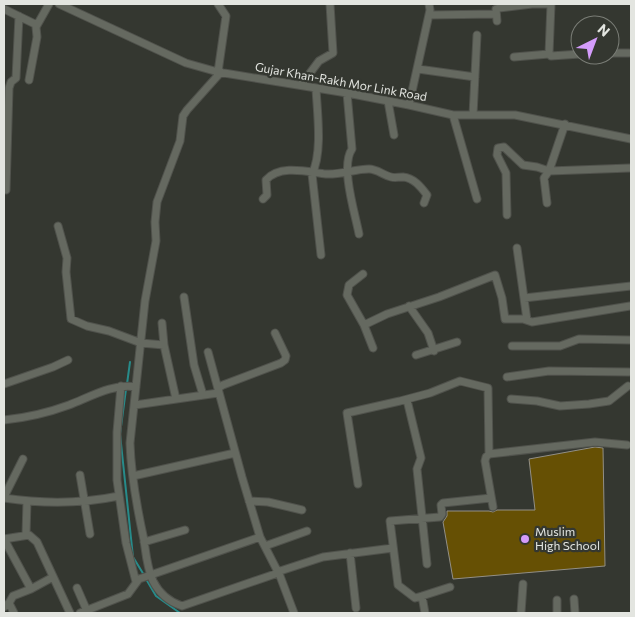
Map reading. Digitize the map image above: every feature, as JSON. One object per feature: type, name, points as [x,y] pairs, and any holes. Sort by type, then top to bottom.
[{"type":"street","points":[[29,80],[38,35],[37,25],[49,4]]},
{"type":"street","name":"Gujar Khan-Rakh Mor Link Road","points":[[58,4],[186,63],[219,72],[347,93],[453,115],[515,114],[631,139]]},
{"type":"street","points":[[138,580],[126,543],[119,496],[124,461],[130,443],[134,386],[145,301],[156,241],[156,202],[180,142],[183,116],[219,72],[226,16],[218,4]]},
{"type":"street","points":[[301,85],[319,61],[333,53],[330,4]]},
{"type":"street","points":[[409,105],[429,15],[429,4]]},
{"type":"street","points":[[429,15],[498,12],[532,4],[551,4],[549,54]]},
{"type":"street","points":[[4,9],[37,25]]},
{"type":"street","points":[[6,190],[9,88],[11,82],[16,78],[19,16]]},
{"type":"street","points":[[473,115],[477,35]]},
{"type":"street","points":[[620,53],[629,53]]},
{"type":"street","points":[[514,57],[549,54],[551,56],[570,55]]},
{"type":"street","points":[[418,69],[475,77]]},
{"type":"street","points":[[316,88],[318,134],[315,167],[312,174],[321,255]]},
{"type":"street","points":[[347,93],[352,149],[348,157],[348,172],[359,234]]},
{"type":"street","points":[[388,101],[394,135]]},
{"type":"street","points":[[453,115],[477,200]]},
{"type":"street","points":[[547,203],[544,178],[549,171],[565,124]]},
{"type":"street","points":[[506,216],[506,173],[497,156],[499,147],[504,147],[522,165],[549,171],[630,168]]},
{"type":"street","points":[[263,199],[267,195],[266,180],[271,175],[281,171],[313,171],[326,174],[372,170],[392,177],[407,178],[422,188],[426,195],[424,203]]},
{"type":"street","points":[[58,226],[67,258],[66,272],[71,318],[87,326],[109,331],[140,343],[164,345]]},
{"type":"street","points":[[517,248],[527,320]]},
{"type":"street","points":[[363,274],[349,286],[347,295],[364,325],[373,348]]},
{"type":"street","points":[[364,325],[409,306],[439,297],[494,275],[502,298],[505,319],[532,322],[630,306]]},
{"type":"street","points":[[524,298],[631,286]]},
{"type":"street","points":[[184,297],[194,365],[203,395]]},
{"type":"street","points":[[409,306],[428,333],[434,351]]},
{"type":"street","points":[[162,324],[164,345],[176,399]]},
{"type":"street","points":[[134,405],[203,395],[218,390],[222,385],[281,363],[285,360],[286,356],[275,333]]},
{"type":"street","points":[[512,346],[560,346],[579,338],[630,340]]},
{"type":"street","points":[[416,356],[457,342]]},
{"type":"street","points":[[208,352],[260,536],[278,572],[294,613]]},
{"type":"street","points":[[4,384],[68,360]]},
{"type":"street","points":[[507,377],[549,371],[629,372]]},
{"type":"street","points":[[358,484],[347,413],[407,400],[460,381],[477,386],[484,385],[488,388],[489,454],[485,461],[493,507]]},
{"type":"street","points":[[4,420],[56,410],[122,386],[134,386]]},
{"type":"street","points":[[122,386],[117,432],[124,461],[133,476],[150,576],[160,591],[170,600],[182,606],[323,557],[393,548]]},
{"type":"street","points":[[511,399],[537,401],[560,406],[589,404],[609,401],[628,386]]},
{"type":"street","points":[[407,400],[421,458],[417,469],[427,564]]},
{"type":"street","points":[[489,454],[595,442],[626,445]]},
{"type":"street","points":[[133,476],[235,453]]},
{"type":"street","points":[[23,459],[4,498],[53,504],[86,502],[119,496]]},
{"type":"street","points":[[80,475],[90,534]]},
{"type":"street","points":[[450,587],[415,598],[398,585],[390,522],[440,517],[442,514],[441,505],[443,503],[492,498]]},
{"type":"street","points":[[26,536],[27,501]]},
{"type":"street","points":[[249,501],[268,502],[302,510]]},
{"type":"street","points":[[144,542],[185,530]]},
{"type":"street","points":[[265,546],[307,531]]},
{"type":"street","points":[[31,589],[4,539],[29,535],[37,542],[70,613]]},
{"type":"street","points":[[77,588],[84,612],[128,594],[138,580],[260,536]]},
{"type":"street","points":[[350,553],[356,608]]},
{"type":"street","points":[[14,613],[7,605],[13,596],[53,577]]},
{"type":"street","points":[[521,613],[524,584]]},
{"type":"street","points":[[422,596],[424,613]]},
{"type":"street","points":[[574,599],[575,613]]},
{"type":"street","points":[[557,600],[557,613]]},
{"type":"building","name":"Muslim High School","points":[[595,447],[603,448],[605,566],[453,579],[443,522],[447,516],[447,511],[493,512],[497,510],[535,510],[529,459]]},
{"type":"waterway","points":[[127,384],[130,362]]},
{"type":"waterway","points":[[126,389],[120,434],[133,557],[144,575]]},
{"type":"waterway","points":[[146,579],[156,596],[180,613]]},
{"type":"place","name":"Muslim High School","points":[[525,539]]}]
